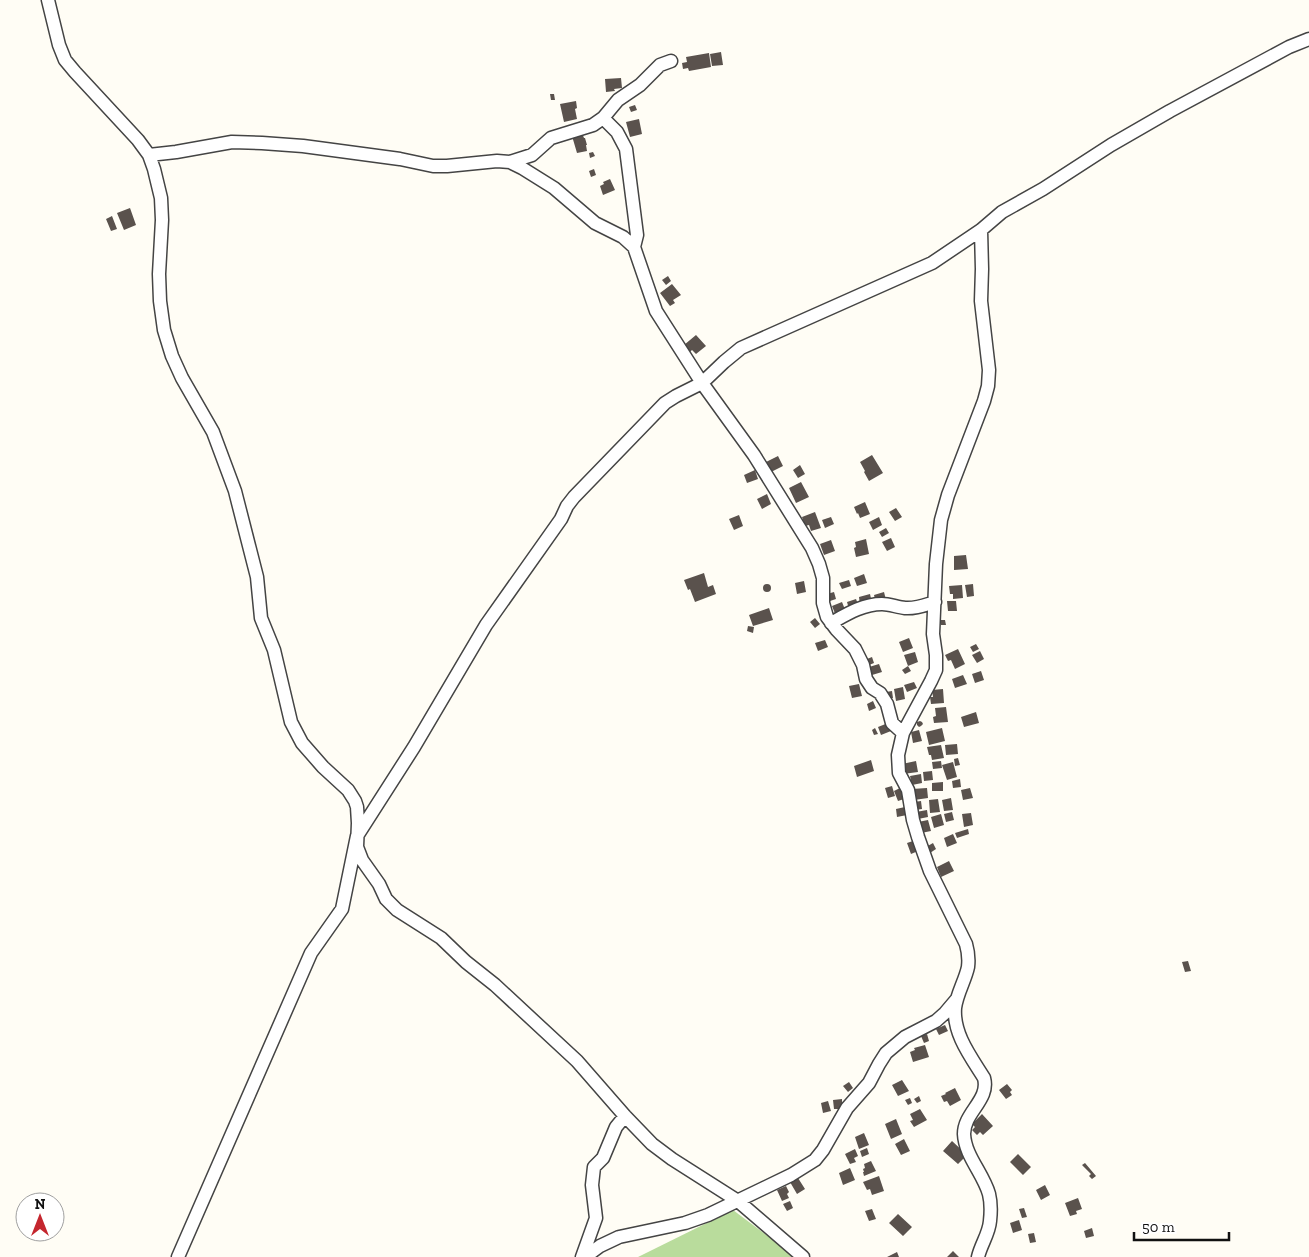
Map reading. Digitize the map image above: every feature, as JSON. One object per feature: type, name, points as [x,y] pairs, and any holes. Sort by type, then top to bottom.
[{"type":"street","points":[[48,0],[59,45],[65,60],[138,140],[149,155],[158,181],[161,198],[162,220],[159,274],[164,330],[172,356],[182,378],[213,432],[235,491],[257,577],[261,618],[274,650],[291,722],[302,743],[323,767],[348,790],[355,801],[358,823],[357,847],[362,860],[379,884],[386,899],[398,910],[441,938],[577,1061],[652,1144],[738,1201],[803,1257]]},
{"type":"street","points":[[178,1257],[311,954],[342,909],[357,836],[414,747],[486,625],[568,506],[666,403],[702,383],[741,348],[932,263],[981,230],[1002,212],[1043,189],[1111,145],[1289,47],[1309,39]]},
{"type":"street","points":[[510,162],[532,155],[550,138],[593,125],[603,118],[618,100],[640,85],[660,65],[671,61]]},
{"type":"street","points":[[603,118],[617,132],[626,149],[637,235],[634,247]]},
{"type":"street","points":[[149,155],[232,142],[313,147],[400,159],[433,166],[498,161],[510,162],[554,188],[595,223],[623,237],[634,247],[656,311],[702,383],[754,454],[812,548],[823,578],[823,603],[827,618],[855,649],[863,665],[866,679],[872,688],[880,693],[887,704],[892,723],[903,734]]},
{"type":"street","points":[[978,1257],[991,1220],[989,1193],[966,1144],[964,1133],[965,1124],[981,1099],[986,1084],[964,1046],[956,1027],[955,1008],[968,967],[968,953],[966,944],[930,872],[913,820],[908,790],[899,773],[898,755],[903,734],[936,670],[933,634],[936,564],[941,520],[948,495],[988,386],[989,370],[981,301],[981,230]]},
{"type":"street","points":[[831,623],[865,606],[881,604],[918,608],[935,602]]},
{"type":"street","points":[[584,1257],[600,1246],[619,1237],[685,1223],[708,1215],[791,1175],[815,1160],[823,1150],[844,1113],[868,1083],[886,1053],[905,1037],[936,1021],[957,999]]},
{"type":"street","points":[[584,1257],[596,1218],[592,1184],[594,1167],[603,1158],[616,1127],[625,1116]]},
{"type":"green space","points":[[733,1210],[796,1257],[638,1257]]},
{"type":"building","points":[[721,52],[723,65],[712,66],[710,54]]},
{"type":"building","points":[[709,53],[711,67],[689,71],[688,68],[683,69],[682,63],[687,62],[686,57]]},
{"type":"building","points":[[621,78],[622,88],[606,92],[605,79]]},
{"type":"building","points":[[550,94],[554,94],[555,100],[551,100]]},
{"type":"building","points":[[576,101],[577,119],[564,122],[560,104]]},
{"type":"building","points":[[635,105],[637,110],[631,112],[629,107]]},
{"type":"building","points":[[639,119],[642,134],[630,137],[626,122]]},
{"type":"building","points":[[582,133],[587,145],[587,151],[577,153],[572,136]]},
{"type":"building","points":[[593,152],[595,156],[590,158],[589,153]]},
{"type":"building","points":[[594,169],[596,175],[591,177],[589,171]]},
{"type":"building","points":[[610,179],[615,190],[603,195],[600,186],[604,184],[603,182]]},
{"type":"building","points":[[130,208],[136,225],[124,230],[117,213]]},
{"type":"building","points":[[112,216],[117,229],[111,231],[106,219]]},
{"type":"building","points":[[668,276],[671,281],[666,285],[662,280]]},
{"type":"building","points":[[672,284],[681,295],[673,300],[675,303],[670,306],[660,293]]},
{"type":"building","points":[[696,335],[706,346],[696,354],[692,350],[690,352],[684,345]]},
{"type":"building","points":[[872,455],[883,473],[869,481],[860,462]]},
{"type":"building","points":[[778,456],[783,466],[771,472],[766,462]]},
{"type":"building","points":[[800,465],[805,474],[798,478],[793,470]]},
{"type":"building","points":[[755,470],[758,479],[747,483],[744,475]]},
{"type":"building","points":[[801,482],[809,497],[796,503],[789,488]]},
{"type":"building","points":[[767,494],[771,504],[762,509],[757,499]]},
{"type":"building","points":[[865,502],[870,514],[860,518],[854,507]]},
{"type":"building","points":[[896,508],[902,517],[895,521],[889,512]]},
{"type":"building","points":[[815,512],[821,528],[811,531],[809,525],[805,526],[802,517]]},
{"type":"building","points":[[739,515],[743,526],[734,530],[729,519]]},
{"type":"building","points":[[831,517],[834,524],[825,528],[822,520]]},
{"type":"building","points":[[879,517],[882,525],[873,530],[869,522]]},
{"type":"building","points":[[886,528],[889,533],[882,537],[879,532]]},
{"type":"building","points":[[891,538],[895,547],[887,551],[882,542]]},
{"type":"building","points":[[866,539],[869,554],[856,557],[855,542]]},
{"type":"building","points":[[831,540],[835,551],[824,555],[820,544]]},
{"type":"building","points":[[966,555],[968,569],[954,570],[954,556]]},
{"type":"building","points":[[704,573],[708,587],[713,585],[716,594],[695,602],[684,580]]},
{"type":"building","points":[[864,574],[867,583],[857,586],[854,578]]},
{"type":"building","points":[[849,580],[851,586],[842,589],[839,583]]},
{"type":"building","points":[[804,581],[806,592],[797,594],[795,583]]},
{"type":"building","points":[[767,584],[771,588],[767,592],[763,588]]},
{"type":"building","points":[[973,584],[974,596],[967,597],[965,585]]},
{"type":"building","points":[[962,585],[963,598],[953,599],[949,586]]},
{"type":"building","points":[[834,592],[836,599],[830,601],[827,594]]},
{"type":"building","points":[[884,592],[886,600],[876,603],[874,595]]},
{"type":"building","points":[[870,594],[872,603],[860,605],[859,597]]},
{"type":"building","points":[[856,599],[859,607],[849,609],[847,602]]},
{"type":"building","points":[[947,601],[956,601],[957,611],[948,611]]},
{"type":"building","points":[[842,602],[846,612],[836,616],[832,606]]},
{"type":"building","points":[[769,608],[773,620],[753,626],[749,615]]},
{"type":"building","points":[[815,618],[820,624],[815,628],[810,622]]},
{"type":"building","points":[[940,620],[945,620],[946,625],[941,625]]},
{"type":"building","points":[[748,626],[754,627],[753,633],[747,631]]},
{"type":"building","points":[[909,638],[913,648],[903,652],[899,642]]},
{"type":"building","points":[[825,640],[828,647],[818,651],[815,643]]},
{"type":"building","points":[[976,644],[979,649],[973,652],[970,647]]},
{"type":"building","points":[[958,649],[965,664],[955,669],[951,660],[948,661],[945,655]]},
{"type":"building","points":[[980,651],[984,659],[977,663],[972,655]]},
{"type":"building","points":[[915,652],[918,662],[908,666],[904,655]]},
{"type":"building","points":[[872,657],[874,663],[869,665],[867,659]]},
{"type":"building","points":[[879,664],[882,672],[872,675],[869,667]]},
{"type":"building","points":[[908,666],[911,671],[905,674],[902,670]]},
{"type":"building","points":[[981,671],[984,680],[975,683],[972,674]]},
{"type":"building","points":[[963,675],[967,684],[955,688],[952,679]]},
{"type":"building","points":[[914,682],[917,688],[907,692],[904,685]]},
{"type":"building","points":[[859,684],[862,696],[852,698],[849,686]]},
{"type":"building","points":[[903,687],[905,699],[896,701],[894,689]]},
{"type":"building","points":[[943,689],[944,703],[931,704],[932,690]]},
{"type":"building","points":[[892,691],[893,698],[887,699],[886,692]]},
{"type":"building","points":[[873,701],[876,708],[869,711],[867,704]]},
{"type":"building","points":[[946,707],[948,722],[934,723],[933,717],[936,716],[935,708]]},
{"type":"building","points":[[976,712],[979,723],[964,727],[961,717]]},
{"type":"building","points":[[920,721],[923,724],[919,727],[917,722]]},
{"type":"building","points":[[888,723],[891,731],[881,735],[878,727]]},
{"type":"building","points":[[875,728],[878,734],[874,735],[872,730]]},
{"type":"building","points":[[942,728],[945,741],[929,745],[926,732]]},
{"type":"building","points":[[919,730],[922,741],[913,743],[911,732]]},
{"type":"building","points":[[957,744],[958,754],[946,755],[945,745]]},
{"type":"building","points":[[941,745],[944,758],[932,760],[927,747]]},
{"type":"building","points":[[958,758],[960,765],[955,766],[954,759]]},
{"type":"building","points":[[871,760],[874,771],[857,777],[854,766]]},
{"type":"building","points":[[916,761],[918,772],[903,774],[902,764]]},
{"type":"building","points":[[941,761],[942,768],[933,769],[932,762]]},
{"type":"building","points":[[953,762],[957,777],[947,780],[942,765]]},
{"type":"building","points":[[932,771],[933,780],[924,781],[923,772]]},
{"type":"building","points":[[921,774],[922,783],[912,785],[910,776]]},
{"type":"building","points":[[960,779],[961,787],[953,788],[952,781]]},
{"type":"building","points":[[943,782],[943,791],[932,791],[932,783]]},
{"type":"building","points":[[892,786],[895,796],[888,798],[885,788]]},
{"type":"building","points":[[902,787],[907,798],[898,801],[894,791]]},
{"type":"building","points":[[927,788],[928,798],[914,800],[912,789]]},
{"type":"building","points":[[970,788],[973,798],[963,800],[961,790]]},
{"type":"building","points":[[951,798],[953,810],[944,811],[942,800]]},
{"type":"building","points":[[938,799],[940,812],[930,813],[929,800]]},
{"type":"building","points":[[921,801],[922,809],[915,810],[914,802]]},
{"type":"building","points":[[905,807],[907,815],[897,817],[896,809]]},
{"type":"building","points":[[927,810],[928,817],[918,819],[916,812]]},
{"type":"building","points":[[952,812],[954,820],[946,822],[944,814]]},
{"type":"building","points":[[971,813],[973,825],[964,827],[962,814]]},
{"type":"building","points":[[941,814],[944,825],[934,828],[931,817]]},
{"type":"building","points":[[928,820],[931,831],[921,833],[918,822]]},
{"type":"building","points":[[968,829],[969,834],[957,838],[955,833]]},
{"type":"building","points":[[953,834],[957,843],[947,847],[944,838]]},
{"type":"building","points":[[913,841],[918,851],[911,854],[907,843]]},
{"type":"building","points":[[933,843],[936,849],[930,853],[926,847]]},
{"type":"building","points":[[949,861],[954,871],[941,877],[937,867]]},
{"type":"building","points":[[1188,961],[1191,971],[1185,972],[1182,962]]},
{"type":"building","points":[[945,1025],[948,1031],[939,1035],[936,1029]]},
{"type":"building","points":[[927,1034],[929,1041],[924,1043],[921,1036]]},
{"type":"building","points":[[925,1045],[929,1057],[913,1062],[910,1052],[915,1050],[914,1048]]},
{"type":"building","points":[[902,1080],[909,1091],[898,1096],[892,1085]]},
{"type":"building","points":[[849,1082],[853,1088],[848,1092],[843,1086]]},
{"type":"building","points":[[1007,1084],[1012,1090],[1010,1092],[1012,1095],[1006,1099],[999,1090]]},
{"type":"building","points":[[955,1088],[961,1100],[950,1106],[947,1101],[944,1102],[941,1096]]},
{"type":"building","points":[[919,1096],[921,1101],[917,1103],[914,1099]]},
{"type":"building","points":[[910,1098],[912,1103],[908,1105],[905,1100]]},
{"type":"building","points":[[842,1099],[842,1109],[834,1109],[833,1100]]},
{"type":"building","points":[[828,1101],[831,1111],[823,1113],[821,1103]]},
{"type":"building","points":[[920,1109],[927,1120],[914,1127],[910,1121],[913,1120],[910,1114]]},
{"type":"building","points":[[982,1114],[993,1126],[983,1135],[980,1132],[977,1135],[972,1130],[975,1127],[972,1124]]},
{"type":"building","points":[[896,1119],[902,1134],[891,1139],[885,1124]]},
{"type":"building","points":[[864,1133],[869,1145],[859,1149],[855,1137]]},
{"type":"building","points":[[904,1139],[910,1151],[901,1155],[895,1144]]},
{"type":"building","points":[[952,1141],[967,1155],[958,1164],[943,1151]]},
{"type":"building","points":[[867,1148],[869,1154],[862,1157],[860,1151]]},
{"type":"building","points":[[855,1149],[858,1156],[854,1158],[856,1162],[850,1164],[845,1154]]},
{"type":"building","points":[[1018,1154],[1031,1167],[1023,1175],[1010,1162]]},
{"type":"building","points":[[871,1161],[876,1171],[864,1176],[864,1164]]},
{"type":"building","points":[[1085,1163],[1096,1176],[1092,1179],[1089,1176],[1091,1174],[1082,1165]]},
{"type":"building","points":[[850,1168],[855,1180],[843,1185],[839,1173]]},
{"type":"building","points":[[879,1176],[884,1191],[872,1195],[870,1189],[867,1190],[863,1182]]},
{"type":"building","points":[[798,1178],[805,1189],[797,1194],[790,1182]]},
{"type":"building","points":[[1045,1185],[1050,1195],[1041,1200],[1036,1190]]},
{"type":"building","points":[[786,1186],[789,1198],[782,1201],[777,1190]]},
{"type":"building","points":[[1078,1198],[1082,1209],[1076,1211],[1077,1214],[1070,1216],[1065,1203]]},
{"type":"building","points":[[790,1201],[793,1208],[787,1211],[783,1204]]},
{"type":"building","points":[[1024,1208],[1027,1217],[1022,1218],[1019,1209]]},
{"type":"building","points":[[872,1209],[876,1219],[869,1221],[865,1211]]},
{"type":"building","points":[[898,1214],[912,1227],[903,1236],[889,1223]]},
{"type":"building","points":[[1019,1220],[1022,1230],[1013,1233],[1010,1223]]},
{"type":"building","points":[[1092,1228],[1094,1236],[1086,1238],[1084,1231]]},
{"type":"building","points":[[1034,1233],[1036,1242],[1030,1243],[1028,1234]]},
{"type":"building","points":[[953,1251],[959,1257],[947,1257]]},
{"type":"building","points":[[897,1252],[899,1257],[887,1257]]}]
